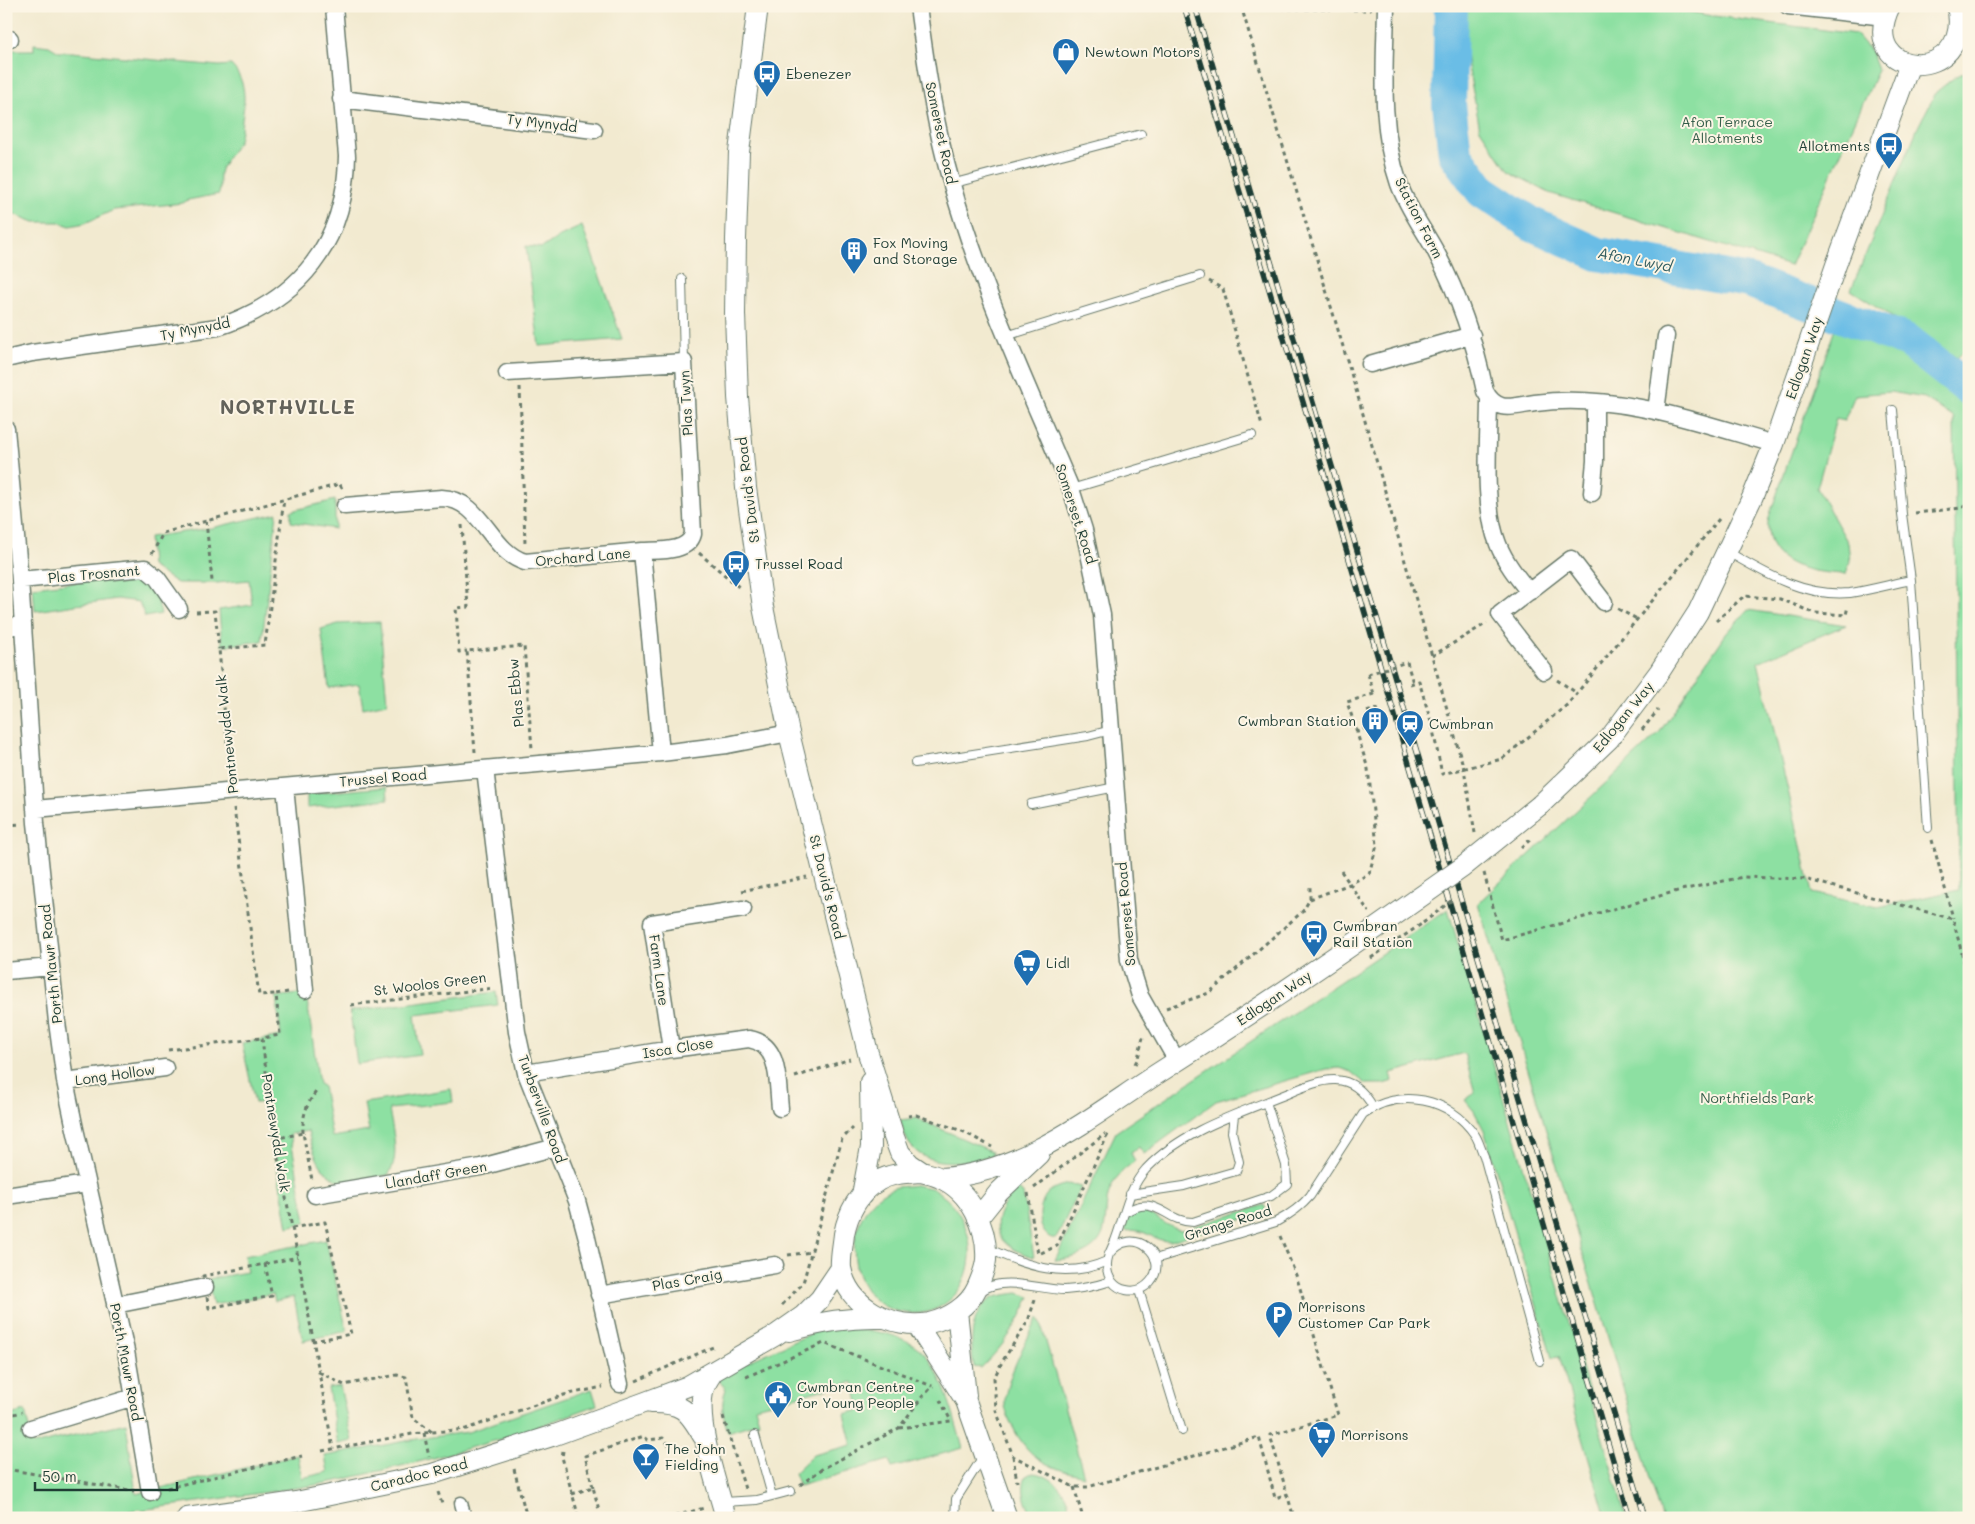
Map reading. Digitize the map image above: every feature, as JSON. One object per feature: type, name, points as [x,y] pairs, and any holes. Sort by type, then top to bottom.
[{"type":"street","name":"Ty Mynydd","points":[[6,359],[32,353],[218,327],[239,320],[261,308],[281,294],[315,262],[329,241],[338,220],[346,179],[347,156],[334,6]]},
{"type":"street","name":"St David's Road","points":[[758,6],[739,152],[735,314],[738,397],[746,488],[763,607],[789,733],[868,1053],[880,1120],[900,1153],[910,1164],[922,1172],[941,1178],[968,1200],[979,1217],[984,1235],[986,1260],[982,1277],[974,1296],[957,1311],[938,1321],[918,1325],[900,1324],[883,1318],[864,1306],[850,1289],[842,1268],[846,1223],[852,1209],[862,1195],[877,1181],[893,1175],[922,1172]]},
{"type":"street","name":"Somerset Road","points":[[918,6],[925,56],[951,184],[972,251],[1071,489],[1084,530],[1102,615],[1129,960],[1140,996],[1177,1062]]},
{"type":"street","points":[[1788,6],[1888,12],[1884,31],[1889,45],[1897,56],[1910,64],[1927,66],[1944,61],[1956,49],[1966,34],[1957,6]]},
{"type":"street","name":"Station Farm","points":[[1386,8],[1384,101],[1388,143],[1400,185],[1414,216],[1437,253],[1457,294],[1472,335],[1485,391],[1490,399],[1488,490],[1490,514],[1497,543],[1508,564],[1529,592]]},
{"type":"street","name":"Edlogan Way","points":[[941,1178],[962,1177],[1012,1169],[1177,1062],[1268,1002],[1463,867],[1540,805],[1608,739],[1660,671],[1698,612],[1752,498],[1774,444],[1836,265],[1910,64]]},
{"type":"street","name":"Ty Mynydd","points":[[341,99],[594,130]]},
{"type":"street","points":[[1370,364],[1472,335]]},
{"type":"street","points":[[1656,411],[1666,336]]},
{"type":"street","name":"Plas Twyn","points":[[513,372],[684,362],[694,530],[692,538],[687,543]]},
{"type":"street","points":[[1490,399],[1500,406],[1510,407],[1554,401],[1625,405],[1656,411],[1774,444]]},
{"type":"street","points":[[1592,493],[1595,461],[1595,402]]},
{"type":"street","name":"Porth Mawr Road","points":[[6,429],[20,580],[35,809],[51,967],[66,1081],[134,1397],[150,1492]]},
{"type":"street","points":[[345,506],[442,498],[460,501]]},
{"type":"street","name":"Orchard Lane","points":[[460,501],[507,550],[517,559],[525,562],[642,551],[661,753]]},
{"type":"street","points":[[642,551],[675,548],[687,543]]},
{"type":"street","points":[[1544,671],[1500,614],[1571,560],[1604,602]]},
{"type":"street","name":"Plas Trosnant","points":[[20,580],[144,568],[157,578],[178,609]]},
{"type":"street","points":[[6,627],[23,625]]},
{"type":"street","name":"Trussel Road","points":[[35,809],[661,753],[727,745],[789,733]]},
{"type":"street","name":"Turberville Road","points":[[481,769],[517,1032],[526,1073],[570,1183],[582,1219],[620,1384]]},
{"type":"street","points":[[285,786],[305,990]]},
{"type":"street","name":"Farm Lane","points":[[671,1048],[652,923],[743,910]]},
{"type":"street","points":[[6,971],[51,967]]},
{"type":"street","name":"Isca Close","points":[[526,1073],[671,1048],[736,1040],[755,1040],[766,1046],[775,1065],[780,1108]]},
{"type":"street","name":"Long Hollow","points":[[66,1081],[165,1068]]},
{"type":"street","name":"St David's Road","points":[[862,1195],[871,1147],[880,1120]]},
{"type":"street","name":"Llandaff Green","points":[[315,1195],[482,1167],[556,1147]]},
{"type":"street","name":"Edlogan Way","points":[[979,1217],[999,1192],[1012,1169]]},
{"type":"street","points":[[6,1196],[87,1184]]},
{"type":"street","name":"Plas Craig","points":[[599,1295],[775,1265]]},
{"type":"street","name":"Caradoc Road","points":[[187,1518],[245,1513],[432,1474],[552,1436],[643,1404],[688,1386],[776,1335],[803,1316],[820,1300],[842,1268]]},
{"type":"street","points":[[115,1305],[205,1287]]},
{"type":"street","points":[[957,1311],[966,1401]]},
{"type":"street","name":"Caradoc Road","points":[[776,1335],[826,1321],[857,1317],[883,1318]]},
{"type":"street","points":[[918,1325],[966,1401],[1007,1518]]},
{"type":"street","points":[[713,1372],[703,1391],[702,1401],[705,1440],[718,1511]]},
{"type":"street","points":[[31,1428],[134,1397]]},
{"type":"street","name":"Caradoc Road","points":[[643,1404],[670,1403],[684,1409],[692,1416],[705,1440]]},
{"type":"street","points":[[461,1503],[466,1518]]},
{"type":"lane","points":[[951,184],[1141,134]]},
{"type":"lane","points":[[1006,336],[1200,276]]},
{"type":"lane","points":[[682,279],[684,362]]},
{"type":"lane","points":[[1892,410],[1902,514],[1911,580],[1928,828]]},
{"type":"lane","points":[[1071,489],[1252,435]]},
{"type":"lane","points":[[1726,551],[1784,583],[1809,590],[1829,593],[1850,593],[1911,580]]},
{"type":"lane","points":[[915,763],[1088,736],[1111,730]]},
{"type":"lane","points":[[1031,804],[1116,787]]},
{"type":"lane","points":[[985,1247],[1022,1262],[1052,1270],[1079,1270],[1096,1266],[1108,1257],[1114,1247],[1122,1243],[1138,1242],[1151,1251],[1155,1259],[1155,1274],[1152,1281],[1139,1290],[1124,1290],[1111,1281],[1106,1268],[1108,1257],[1130,1194],[1146,1170],[1163,1154],[1190,1136],[1266,1102],[1322,1081],[1340,1079],[1358,1087],[1373,1107],[1409,1098],[1427,1100],[1459,1117],[1475,1136],[1484,1156],[1540,1361]]},
{"type":"lane","points":[[1124,1213],[1134,1207],[1149,1205],[1184,1222],[1193,1222],[1271,1196],[1287,1184],[1286,1165],[1266,1102]]},
{"type":"lane","name":"Grange Road","points":[[1155,1259],[1276,1222],[1291,1214],[1310,1196],[1356,1123],[1363,1114],[1373,1107]]},
{"type":"lane","points":[[1130,1194],[1184,1186],[1236,1171],[1239,1162],[1232,1132],[1234,1116]]},
{"type":"lane","points":[[974,1296],[985,1288],[994,1285],[1012,1284],[1065,1290],[1084,1288],[1111,1281]]},
{"type":"lane","points":[[1139,1290],[1182,1431]]},
{"type":"lane","points":[[755,1435],[772,1496]]},
{"type":"lane","points":[[954,1518],[956,1499],[985,1453]]},
{"type":"lane","points":[[718,1511],[748,1501],[791,1491]]},
{"type":"path","points":[[1241,8],[1386,8]]},
{"type":"path","points":[[1200,276],[1223,289],[1263,429],[1252,435]]},
{"type":"path","points":[[513,372],[525,562]]},
{"type":"path","points":[[144,568],[163,533],[340,484],[345,506]]},
{"type":"path","points":[[1310,899],[1350,884],[1369,874],[1378,845],[1368,769],[1347,702],[1375,693],[1368,674],[1406,662],[1411,684],[1419,681],[1432,725],[1442,774],[1502,759],[1568,704],[1719,519],[1752,498]]},
{"type":"path","points":[[219,649],[265,645],[284,499]]},
{"type":"path","points":[[460,501],[468,607],[456,608],[459,652],[467,651],[481,769]]},
{"type":"path","points":[[1902,514],[1961,508],[1969,504]]},
{"type":"path","points":[[206,521],[212,581]]},
{"type":"path","points":[[687,543],[763,607]]},
{"type":"path","points":[[1710,629],[1716,621],[1744,596],[1780,599],[1814,613],[1846,615],[1850,593]]},
{"type":"path","name":"Pontnewydd Walk","points":[[178,609],[187,613],[215,611],[232,791],[259,995],[305,990]]},
{"type":"path","points":[[1432,656],[1500,614]]},
{"type":"path","name":"Plas Ebbw","points":[[467,651],[524,646],[533,765]]},
{"type":"path","points":[[1544,671],[1577,693]]},
{"type":"path","points":[[1357,733],[1359,730],[1370,727],[1366,712],[1381,708]]},
{"type":"path","points":[[1642,730],[1659,708]]},
{"type":"path","points":[[1928,828],[1953,919]]},
{"type":"path","points":[[1341,871],[1379,926]]},
{"type":"path","points":[[743,910],[740,891],[824,873]]},
{"type":"path","points":[[1366,961],[1423,923]]},
{"type":"path","name":"St Woolos Green","points":[[351,1006],[511,986]]},
{"type":"path","points":[[165,1068],[162,1050],[280,1035],[276,994]]},
{"type":"path","name":"Pontnewydd Walk","points":[[262,1038],[274,1139],[298,1257],[333,1449]]},
{"type":"path","points":[[777,1083],[868,1053]]},
{"type":"path","points":[[315,1195],[304,1134],[304,1111],[308,1101],[318,1089]]},
{"type":"path","points":[[778,1308],[803,1283],[842,1138],[850,1129],[880,1120],[916,1115],[962,1131],[994,1148],[1028,1192],[1038,1254],[1057,1246],[1109,1132]]},
{"type":"path","points":[[1028,1192],[1117,1126]]},
{"type":"path","points":[[274,1139],[304,1134]]},
{"type":"path","points":[[292,1228],[324,1222],[352,1334],[313,1341]]},
{"type":"path","points":[[1280,1236],[1296,1275],[1338,1415],[1270,1435],[1294,1518]]},
{"type":"path","points":[[265,1264],[272,1296],[209,1308],[203,1276],[298,1257]]},
{"type":"path","points":[[1034,1305],[1024,1327],[994,1378],[996,1410],[1013,1456],[1074,1487],[1099,1485],[1259,1438],[1275,1498],[1288,1494]]},
{"type":"path","points":[[744,1378],[824,1344],[933,1386],[952,1422],[899,1428],[822,1469],[791,1491]]},
{"type":"path","points":[[322,1451],[412,1434],[466,1429],[581,1390],[643,1379],[718,1345]]},
{"type":"path","points":[[319,1372],[344,1385],[397,1375],[406,1377],[414,1418],[432,1432]]},
{"type":"path","points":[[899,1428],[922,1397],[933,1386]]},
{"type":"path","points":[[721,1411],[748,1501]]},
{"type":"path","points":[[599,1510],[584,1456],[644,1436],[648,1440],[663,1438],[669,1445]]},
{"type":"path","points":[[572,1448],[563,1451],[562,1457],[579,1518]]},
{"type":"path","points":[[514,1469],[527,1518]]},
{"type":"path","points":[[572,1494],[593,1487]]},
{"type":"path","points":[[1074,1487],[1083,1518]]},
{"type":"path","points":[[668,1518],[706,1507],[718,1511]]},
{"type":"green space","name":"Afon Terrace Allotments","points":[[1463,6],[1661,6],[1706,15],[1856,34],[1871,51],[1878,70],[1790,266],[1549,193],[1508,171],[1480,129],[1467,61]]},
{"type":"green space","points":[[34,44],[49,46],[59,52],[219,66],[231,65],[242,84],[244,105],[240,138],[221,170],[219,194],[188,200],[183,203],[114,210],[85,223],[70,226],[59,222],[34,222],[6,211],[10,50],[34,50]]},
{"type":"green space","points":[[1969,70],[1969,347],[1957,358],[1851,290],[1918,127],[1936,92],[1955,77]]},
{"type":"green space","points":[[582,226],[622,339],[539,346],[526,246],[542,248],[560,236]]},
{"type":"green space","name":"Northfields Park","points":[[1836,326],[1911,356],[1969,408],[1969,1518],[1662,1518],[1478,903],[1659,733],[1726,634],[1748,610],[1846,625],[1758,662],[1812,893],[1878,907],[1959,890],[1954,418],[1925,398],[1890,392],[1855,395],[1844,421],[1836,419],[1817,488],[1848,543],[1850,561],[1846,574],[1808,570],[1796,566],[1776,552],[1770,541],[1768,521]]},
{"type":"green space","points":[[335,500],[335,529],[291,522],[291,511]]},
{"type":"green space","points":[[277,513],[262,641],[222,646],[219,610],[252,605],[249,580],[217,583],[177,583],[151,566],[149,537],[211,528]]},
{"type":"green space","points":[[142,574],[152,579],[161,614],[145,617],[139,602],[117,599],[35,611],[33,587]]},
{"type":"green space","points":[[380,622],[387,703],[363,708],[359,684],[329,688],[321,629],[338,624]]},
{"type":"green space","points":[[387,787],[388,799],[307,808],[307,794]]},
{"type":"green space","points":[[1448,909],[1626,1518],[1594,1518],[1605,1514],[1559,1356],[1552,1357],[1484,1130],[1474,1111],[1465,1100],[1475,1093],[1464,1053],[1391,1073],[1393,1081],[1383,1084],[1366,1084],[1351,1072],[1339,1068],[1326,1069],[1216,1101],[1144,1154],[1139,1147],[1131,1153],[1135,1161],[1120,1174],[1110,1190],[1102,1237],[1092,1248],[1078,1256],[1055,1260],[1116,1132]]},
{"type":"green space","points":[[496,992],[498,1005],[415,1015],[420,1055],[357,1064],[350,1011]]},
{"type":"green space","points":[[306,993],[319,1084],[323,1086],[332,1137],[369,1131],[364,1103],[451,1089],[453,1102],[389,1109],[395,1152],[392,1168],[388,1175],[349,1182],[337,1180],[324,1170],[319,1163],[308,1131],[290,1134],[306,1222],[288,1227],[265,1102],[255,1103],[242,1043],[281,1036],[276,997]]},
{"type":"green space","points":[[916,1118],[991,1151],[993,1155],[973,1160],[950,1162],[928,1158],[911,1146],[900,1120]]},
{"type":"green space","points":[[1068,1184],[1081,1187],[1056,1239],[1051,1238],[1044,1232],[1040,1222],[1040,1210],[1044,1198],[1051,1190]]},
{"type":"green space","points":[[916,1185],[934,1189],[952,1205],[960,1215],[965,1226],[970,1251],[966,1276],[957,1293],[938,1308],[920,1313],[893,1310],[874,1298],[861,1281],[855,1259],[856,1236],[863,1215],[877,1198],[897,1187]]},
{"type":"green space","points":[[1017,1188],[1023,1193],[1034,1257],[1009,1246],[1001,1238],[998,1230],[1001,1211]]},
{"type":"green space","points":[[1264,1205],[1267,1212],[1171,1241],[1164,1241],[1139,1231],[1126,1231],[1128,1219],[1137,1213],[1150,1215],[1170,1226],[1183,1230]]},
{"type":"green space","points":[[326,1240],[347,1331],[303,1341],[294,1297],[275,1301],[273,1294],[213,1305],[208,1279],[247,1272],[244,1256]]},
{"type":"green space","points":[[1018,1293],[1030,1297],[1015,1327],[981,1368],[974,1367],[972,1348],[973,1328],[980,1309],[986,1302],[995,1297]]},
{"type":"green space","points":[[1039,1317],[1084,1476],[1053,1467],[1037,1458],[1023,1443],[1009,1420],[1005,1405],[1008,1385],[1023,1348]]},
{"type":"green space","points":[[835,1328],[866,1330],[886,1334],[905,1340],[924,1353],[932,1364],[946,1392],[963,1448],[892,1468],[889,1460],[799,1486],[794,1473],[813,1455],[852,1445],[844,1414],[860,1410],[853,1382],[755,1407],[759,1422],[728,1432],[723,1410],[726,1389],[718,1380],[727,1371],[815,1332]]},
{"type":"green space","points":[[340,1386],[352,1441],[338,1444],[328,1388]]},
{"type":"green space","points":[[592,1389],[597,1405],[512,1436],[422,1461],[337,1481],[91,1517],[54,1519],[20,1517],[6,1514],[6,1416],[25,1411],[33,1445],[126,1423],[136,1494],[298,1455],[302,1478],[328,1472],[325,1456],[417,1439],[468,1432]]},
{"type":"green space","points":[[1032,1473],[1047,1477],[1065,1494],[1068,1502],[1069,1518],[1034,1518],[1026,1503],[1024,1492],[1026,1476]]},
{"type":"waterway","name":"Afon Lwyd","points":[[1451,6],[1449,104],[1455,154],[1482,191],[1532,224],[1598,254],[1749,281],[1908,341],[1969,389]]},
{"type":"railway","points":[[1184,6],[1306,412],[1630,1518]]},
{"type":"railway","points":[[1195,6],[1645,1518]]},
{"type":"place","name":"Newtown Motors","points":[[1066,76]]},
{"type":"place","name":"Ebenezer","points":[[767,98]]},
{"type":"place","name":"Allotments","points":[[1889,170]]},
{"type":"place","name":"Fox Moving and Storage","points":[[854,275]]},
{"type":"place","name":"Trussel Road","points":[[736,588]]},
{"type":"place","name":"Cwmbran Station","points":[[1375,745]]},
{"type":"place","name":"Cwmbran","points":[[1410,748]]},
{"type":"place","name":"Cwmbran Rail Station","points":[[1314,958]]},
{"type":"place","name":"Lidl","points":[[1027,987]]},
{"type":"place","name":"Morrisons Customer Car Park","points":[[1279,1339]]},
{"type":"place","name":"Cwmbran Centre for Young People","points":[[778,1419]]},
{"type":"place","name":"Morrisons","points":[[1322,1459]]},
{"type":"place","name":"The John Fielding","points":[[646,1481]]},
{"type":"district","name":"NORTHVILLE","points":[[288,407]]}]
